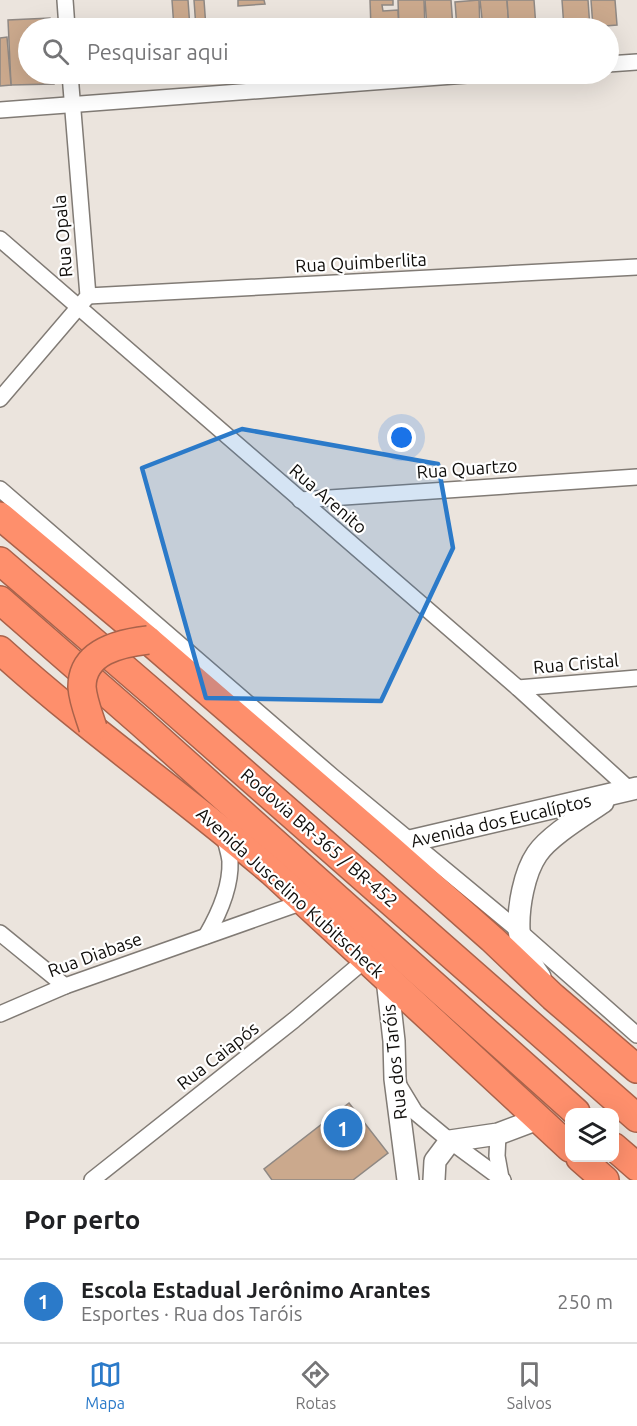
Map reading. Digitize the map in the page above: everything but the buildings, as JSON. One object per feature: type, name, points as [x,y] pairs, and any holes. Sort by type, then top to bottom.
[{"type":"highway","name":"Rodovia BR-365 / BR-452","points":[[0,516],[148,640],[316,786],[399,845]]},
{"type":"highway","name":"Rodovia BR-365 / BR-452","points":[[0,561],[168,705],[637,1118]]},
{"type":"highway","name":"Rodovia BR-365 / BR-452","points":[[0,600],[141,723],[570,1108]]},
{"type":"highway","points":[[93,728],[82,686],[85,674],[92,662],[99,654],[111,647],[148,640]]},
{"type":"highway","name":"Avenida Juscelino Kubitscheck","points":[[0,650],[52,696],[223,830],[272,872],[565,1143]]},
{"type":"highway","points":[[399,845],[492,939],[637,1069]]},
{"type":"highway","points":[[619,1151],[637,1167]]},
{"type":"highway","points":[[585,1162],[605,1180]]},
{"type":"street","points":[[65,0],[66,18]]},
{"type":"street","points":[[619,63],[637,62]]},
{"type":"street","name":"Rua Opala","points":[[71,84],[83,302]]},
{"type":"street","points":[[0,110],[344,84]]},
{"type":"street","name":"Rua Arenito","points":[[0,239],[83,302],[300,500],[518,688],[626,791]]},
{"type":"street","name":"Rua Quimberlita","points":[[83,302],[637,267]]},
{"type":"street","points":[[0,399],[83,302]]},
{"type":"street","name":"Rua Quartzo","points":[[300,500],[637,477]]},
{"type":"street","points":[[0,489],[399,845],[519,931],[637,1035]]},
{"type":"street","name":"Rua Cristal","points":[[518,688],[637,678]]},
{"type":"street","name":"Avenida dos Eucalíptos","points":[[399,845],[626,791]]},
{"type":"street","name":"Avenida dos Eucalíptos","points":[[554,997],[530,962],[519,931],[525,878],[538,853],[562,830],[626,791]]},
{"type":"street","points":[[206,936],[219,915],[226,890],[230,862],[223,830]]},
{"type":"street","name":"Rua Diabase","points":[[0,1014],[65,986],[303,902]]},
{"type":"street","points":[[0,933],[65,986]]},
{"type":"street","name":"Rua Caiapós","points":[[92,1180],[294,1020],[365,960]]},
{"type":"street","name":"Rua dos Taróis","points":[[387,979],[394,1041],[395,1079],[408,1180]]},
{"type":"street","points":[[395,1079],[415,1112],[502,1179]]},
{"type":"street","points":[[434,1180],[435,1161],[450,1141],[498,1134],[538,1119]]},
{"type":"street","points":[[498,1134],[497,1156],[502,1179]]},
{"type":"highlighted area","points":[[242,429],[438,464],[453,548],[381,701],[206,698],[142,468]]},
{"type":"place","name":"Escola Estadual Jerônimo Arantes","points":[[343,1128]]}]
